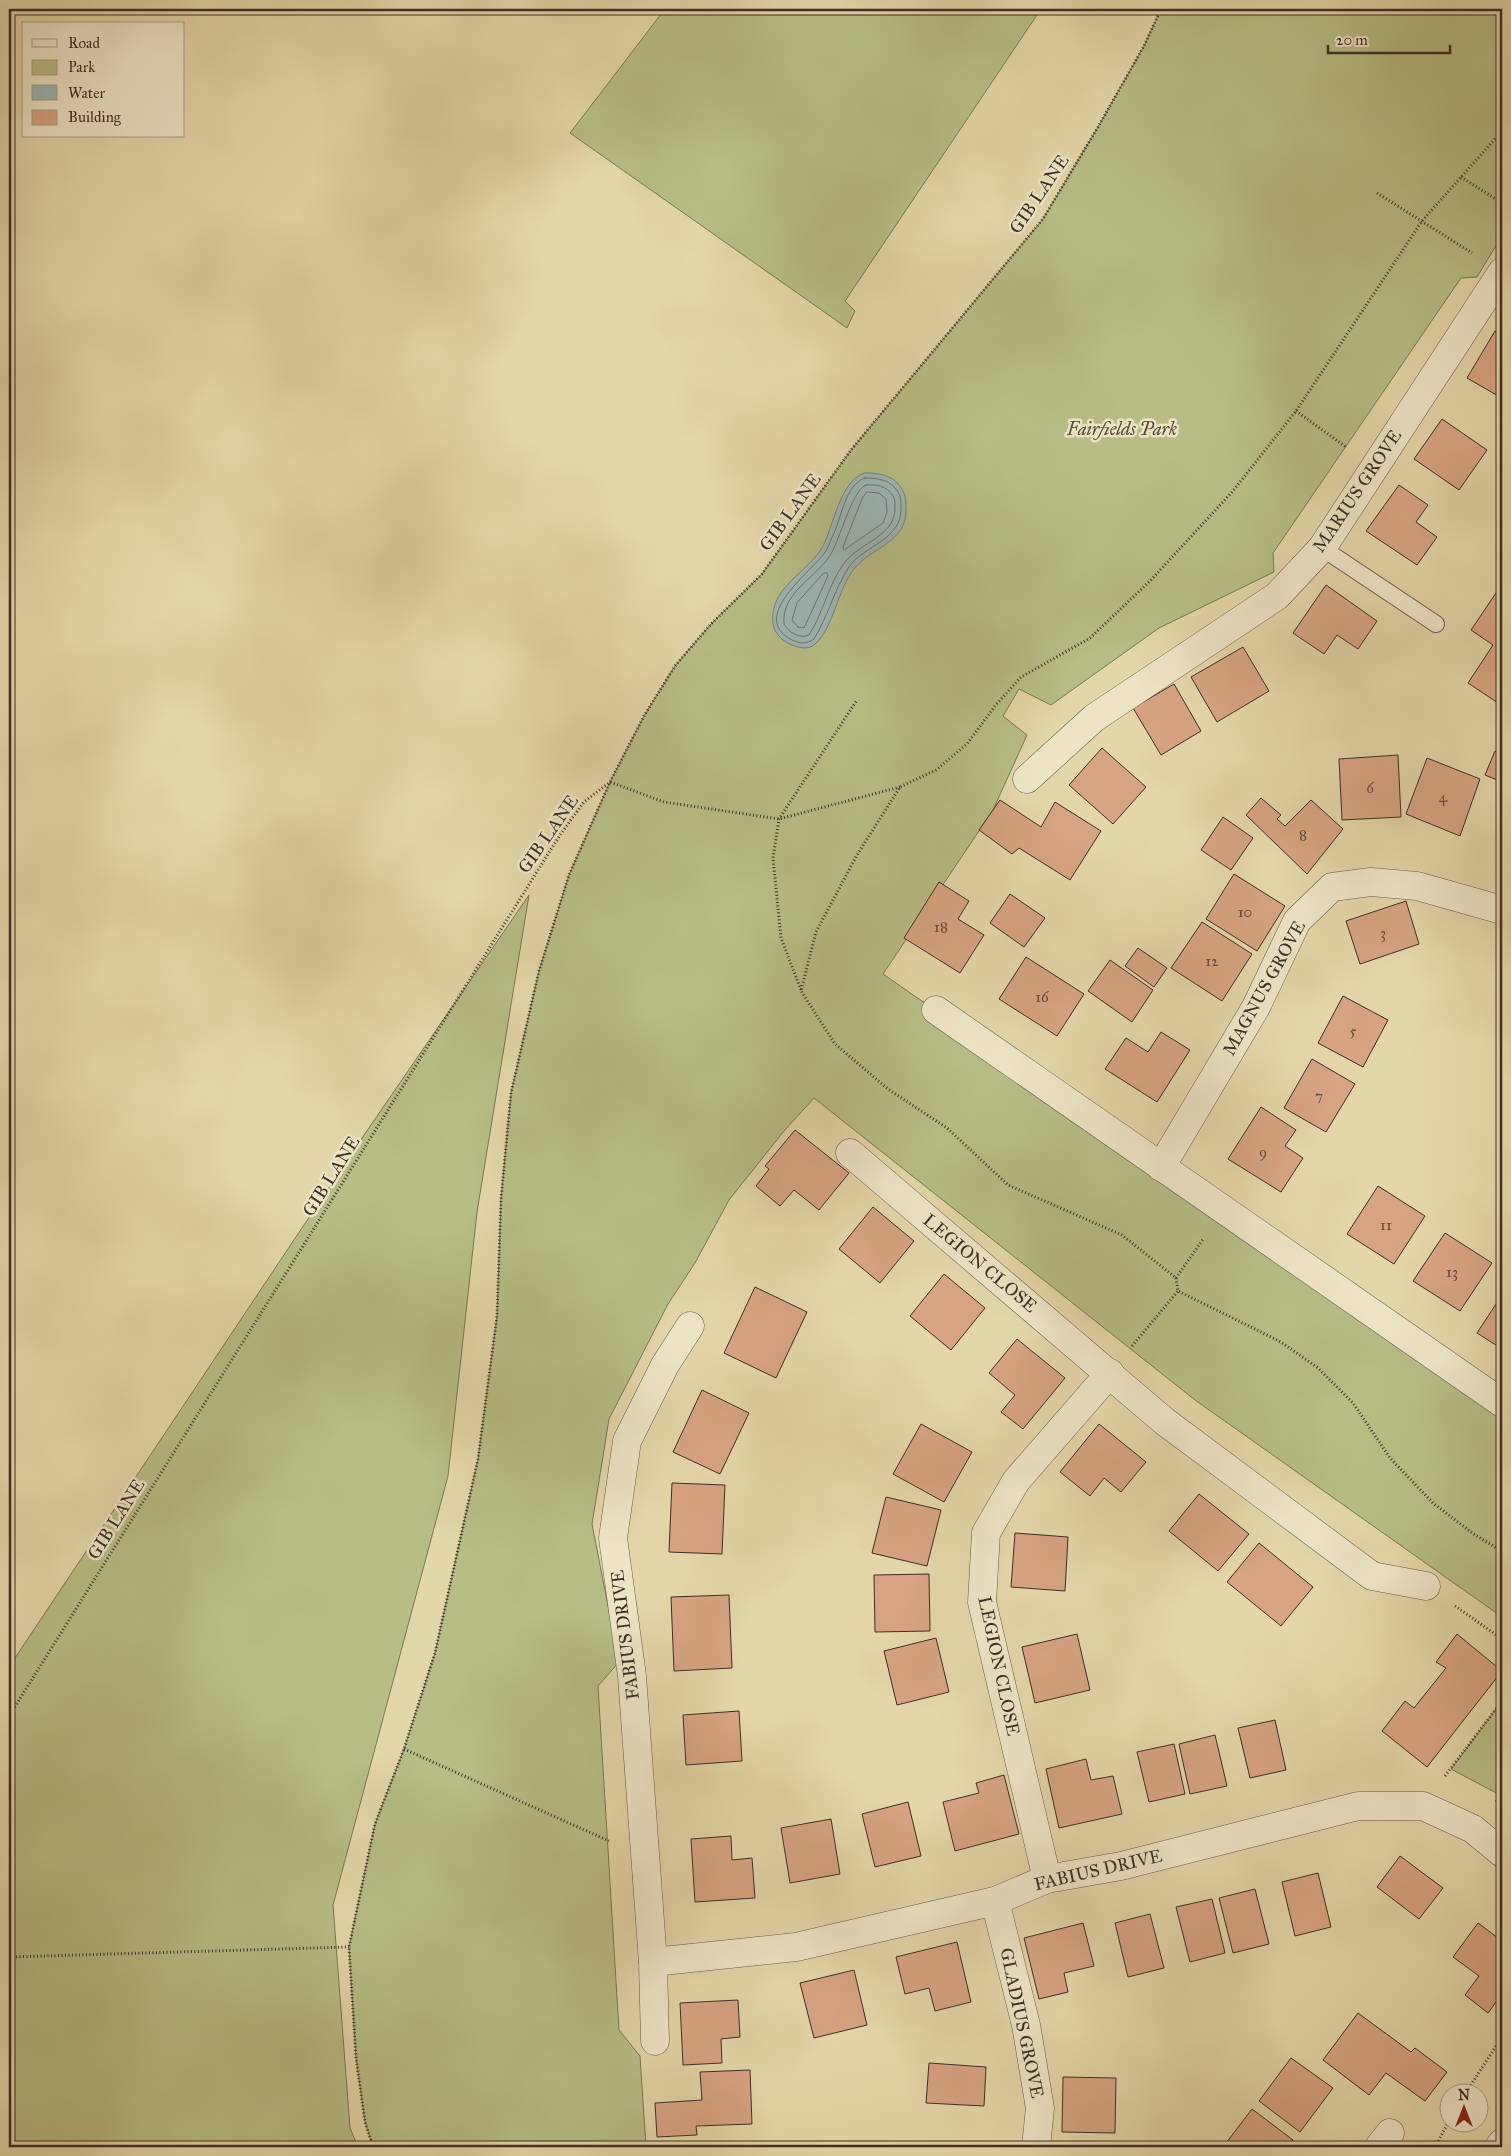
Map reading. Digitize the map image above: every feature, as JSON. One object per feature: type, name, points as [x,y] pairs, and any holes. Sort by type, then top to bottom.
[{"type":"street","name":"MARIUS GROVE","points":[[1027,779],[1094,718],[1277,596],[1322,548],[1502,272]]},
{"type":"street","name":"MAGNUS GROVE","points":[[1161,1167],[1256,1007],[1297,921],[1332,887],[1372,882],[1416,886],[1502,910]]},
{"type":"street","points":[[936,1010],[1502,1403]]},
{"type":"street","name":"LEGION CLOSE","points":[[850,1153],[1164,1421],[1372,1576],[1426,1586]]},
{"type":"street","name":"FABIUS DRIVE","points":[[655,2041],[654,1962],[632,1676],[613,1538],[626,1441],[665,1364],[690,1326]]},
{"type":"street","name":"LEGION CLOSE","points":[[1047,1879],[982,1602],[986,1532],[1016,1481],[1110,1373]]},
{"type":"street","name":"FABIUS DRIVE","points":[[654,1962],[796,1947],[995,1901],[1047,1879],[1120,1866],[1358,1806],[1423,1806],[1473,1829],[1502,1853]]},
{"type":"street","name":"GLADIUS GROVE","points":[[995,1901],[1026,2025],[1040,2108],[1036,2147]]},
{"type":"street","points":[[1499,2147],[1502,2143]]},
{"type":"lane","points":[[1322,548],[1436,624]]},
{"type":"path","name":"GIB LANE","points":[[9,1716],[560,834],[584,802],[610,782],[644,716],[674,666],[711,624],[762,574],[851,450],[1043,219],[1144,46],[1161,9]]},
{"type":"path","points":[[373,2147],[365,2122],[356,2058],[350,1947],[375,1824],[404,1749],[434,1653],[478,1459],[497,1316],[501,1199],[511,1093],[538,971],[564,892],[610,782],[664,802],[779,819],[900,787],[936,770],[967,744],[995,706],[1021,678],[1090,638],[1150,581],[1233,491],[1296,411],[1422,221],[1502,132]]},
{"type":"path","points":[[1461,177],[1502,203]]},
{"type":"path","points":[[1376,193],[1478,256]]},
{"type":"path","points":[[1296,411],[1374,467]]},
{"type":"path","points":[[857,700],[779,819],[773,858],[781,938],[801,991],[835,1044],[888,1089],[947,1128],[1008,1185],[1122,1236],[1176,1278]]},
{"type":"path","points":[[801,991],[816,932],[857,855],[900,787]]},
{"type":"path","points":[[1110,1373],[1178,1291],[1176,1278],[1223,1209]]},
{"type":"path","points":[[1178,1291],[1281,1342],[1318,1368],[1353,1404],[1390,1458],[1433,1503],[1475,1535],[1502,1551]]},
{"type":"path","points":[[1426,1586],[1502,1638]]},
{"type":"path","points":[[1423,1806],[1502,1701]]},
{"type":"path","points":[[404,1749],[645,1857]]},
{"type":"path","points":[[9,1957],[350,1947]]},
{"type":"path","points":[[1472,2084],[1502,2037]]},
{"type":"path","points":[[1435,2147],[1442,2134]]},
{"type":"green space","points":[[665,9],[1041,9],[845,301],[855,311],[847,328],[570,133]]},
{"type":"green space","name":"Fairfields Park","points":[[1161,9],[1502,9],[1502,236],[1477,277],[1461,278],[1273,553],[1274,572],[1159,628],[1051,705],[1019,689],[1003,716],[1027,735],[993,810],[883,974],[1502,1403],[1502,1617],[1195,1400],[814,1098],[784,1131],[729,1200],[695,1263],[668,1304],[609,1419],[592,1524],[619,1662],[598,1686],[619,2030],[640,2056],[646,2147],[373,2147],[365,2122],[356,2058],[349,1947],[375,1824],[404,1749],[435,1653],[478,1459],[497,1316],[501,1199],[511,1093],[539,971],[569,875],[610,782],[644,716],[675,666],[711,624],[762,574],[851,450],[1043,219],[1144,46]]},
{"type":"green space","points":[[529,895],[477,1212],[448,1476],[333,1905],[350,2128],[358,2147],[9,2147],[9,1667],[362,1138]]},
{"type":"green space","points":[[1502,1701],[1502,1796],[1451,1769]]},
{"type":"water","points":[[864,473],[886,476],[896,481],[900,486],[906,500],[905,520],[901,530],[887,544],[869,555],[854,569],[848,577],[827,628],[816,643],[807,648],[791,645],[784,641],[775,631],[773,610],[777,600],[783,590],[816,556],[823,546],[843,494],[856,478]]},
{"type":"building","points":[[1495,331],[1502,335],[1502,394],[1500,397],[1467,378]]},
{"type":"building","points":[[1442,419],[1487,450],[1459,490],[1414,459]]},
{"type":"building","points":[[1399,485],[1428,505],[1416,522],[1437,537],[1417,565],[1366,531]]},
{"type":"building","points":[[1326,585],[1377,621],[1358,649],[1337,635],[1324,654],[1293,633]]},
{"type":"building","points":[[1498,590],[1502,593],[1502,696],[1498,703],[1468,683],[1493,645],[1471,630]]},
{"type":"building","points":[[1243,647],[1269,691],[1217,722],[1191,677]]},
{"type":"building","points":[[1174,684],[1201,731],[1161,755],[1133,708]]},
{"type":"building","points":[[1102,748],[1146,787],[1113,824],[1069,785]]},
{"type":"building","points":[[1495,751],[1502,754],[1502,782],[1485,775]]},
{"type":"building","points":[[1398,755],[1401,817],[1342,820],[1339,759]]},
{"type":"building","points":[[1427,758],[1480,779],[1460,836],[1406,814]]},
{"type":"building","points":[[1261,798],[1281,815],[1277,819],[1285,826],[1311,800],[1343,829],[1307,874],[1246,815]]},
{"type":"building","points":[[1000,800],[1041,827],[1055,802],[1101,831],[1070,880],[1019,848],[1012,854],[979,830]]},
{"type":"building","points":[[1223,817],[1253,838],[1231,870],[1201,850]]},
{"type":"building","points":[[1234,874],[1285,906],[1257,951],[1206,919]]},
{"type":"building","points":[[939,882],[969,901],[958,919],[984,935],[960,973],[904,938]]},
{"type":"building","points":[[1010,894],[1045,918],[1024,947],[990,923]]},
{"type":"building","points":[[1406,901],[1419,944],[1360,964],[1346,921]]},
{"type":"building","points":[[1202,922],[1252,954],[1222,1001],[1171,968]]},
{"type":"building","points":[[1138,948],[1167,968],[1154,987],[1125,966]]},
{"type":"building","points":[[1026,957],[1084,994],[1057,1036],[999,999]]},
{"type":"building","points":[[1110,960],[1153,990],[1132,1022],[1088,991]]},
{"type":"building","points":[[1343,996],[1388,1020],[1363,1067],[1318,1043]]},
{"type":"building","points":[[1161,1032],[1190,1050],[1157,1102],[1105,1069],[1126,1038],[1148,1052]]},
{"type":"building","points":[[1312,1059],[1355,1084],[1326,1132],[1284,1108]]},
{"type":"building","points":[[1261,1107],[1296,1130],[1285,1146],[1303,1158],[1281,1192],[1228,1159]]},
{"type":"building","points":[[795,1130],[849,1173],[819,1210],[794,1190],[780,1206],[756,1186],[769,1169],[765,1166]]},
{"type":"building","points":[[1378,1186],[1425,1216],[1394,1264],[1347,1234]]},
{"type":"building","points":[[873,1207],[914,1241],[880,1283],[839,1249]]},
{"type":"building","points":[[1445,1233],[1492,1263],[1460,1311],[1413,1281]]},
{"type":"building","points":[[944,1274],[985,1308],[951,1350],[910,1316]]},
{"type":"building","points":[[755,1287],[807,1312],[776,1378],[724,1353]]},
{"type":"building","points":[[1496,1304],[1502,1309],[1502,1349],[1477,1333]]},
{"type":"building","points":[[1017,1339],[1065,1378],[1023,1429],[1001,1412],[1015,1395],[989,1373]]},
{"type":"building","points":[[702,1390],[749,1413],[720,1474],[673,1452]]},
{"type":"building","points":[[921,1424],[972,1452],[944,1502],[893,1474]]},
{"type":"building","points":[[1099,1424],[1146,1462],[1121,1492],[1104,1478],[1090,1496],[1060,1472]]},
{"type":"building","points":[[672,1483],[725,1485],[722,1554],[669,1552]]},
{"type":"building","points":[[1199,1494],[1249,1534],[1218,1571],[1169,1531]]},
{"type":"building","points":[[886,1497],[941,1510],[927,1566],[872,1553]]},
{"type":"building","points":[[1015,1533],[1068,1537],[1065,1591],[1011,1587]]},
{"type":"building","points":[[1259,1543],[1313,1587],[1281,1626],[1227,1582]]},
{"type":"building","points":[[929,1574],[930,1631],[875,1632],[874,1575]]},
{"type":"building","points":[[729,1595],[732,1668],[674,1671],[671,1597]]},
{"type":"building","points":[[1077,1634],[1090,1690],[1035,1703],[1022,1647]]},
{"type":"building","points":[[1457,1634],[1502,1671],[1427,1767],[1382,1731],[1405,1701],[1414,1708],[1446,1668],[1436,1662]]},
{"type":"building","points":[[936,1638],[949,1692],[897,1705],[884,1651]]},
{"type":"building","points":[[739,1711],[742,1761],[686,1765],[683,1715]]},
{"type":"building","points":[[1275,1720],[1286,1770],[1250,1778],[1238,1728]]},
{"type":"building","points":[[1215,1735],[1227,1786],[1190,1794],[1179,1744]]},
{"type":"building","points":[[1174,1744],[1185,1794],[1149,1802],[1137,1752]]},
{"type":"building","points":[[1086,1759],[1091,1780],[1113,1776],[1122,1814],[1059,1828],[1046,1769]]},
{"type":"building","points":[[1004,1775],[1019,1834],[955,1851],[943,1802],[979,1793],[976,1783]]},
{"type":"building","points":[[908,1802],[921,1856],[875,1867],[862,1814]]},
{"type":"building","points":[[831,1819],[840,1874],[790,1883],[781,1828]]},
{"type":"building","points":[[731,1836],[732,1860],[752,1858],[755,1898],[695,1902],[691,1839]]},
{"type":"building","points":[[1400,1856],[1443,1888],[1419,1919],[1377,1887]]},
{"type":"building","points":[[1318,1873],[1331,1927],[1295,1936],[1282,1882]]},
{"type":"building","points":[[1255,1889],[1269,1944],[1233,1953],[1219,1898]]},
{"type":"building","points":[[1212,1899],[1225,1953],[1190,1962],[1176,1907]]},
{"type":"building","points":[[1150,1914],[1164,1968],[1128,1977],[1115,1923]]},
{"type":"building","points":[[1083,1923],[1094,1966],[1064,1973],[1068,1992],[1039,1999],[1024,1938]]},
{"type":"building","points":[[1478,1923],[1502,1941],[1502,1994],[1488,2013],[1465,1995],[1479,1976],[1453,1957]]},
{"type":"building","points":[[957,1942],[971,2002],[935,2011],[929,1988],[905,1994],[896,1957]]},
{"type":"building","points":[[854,1970],[867,2025],[814,2038],[800,1983]]},
{"type":"building","points":[[738,2000],[740,2037],[721,2039],[722,2063],[683,2065],[680,2003]]},
{"type":"building","points":[[1358,2013],[1411,2052],[1415,2048],[1447,2072],[1425,2101],[1386,2073],[1369,2095],[1323,2060]]},
{"type":"building","points":[[1291,2058],[1333,2088],[1300,2132],[1259,2101]]},
{"type":"building","points":[[929,2063],[986,2067],[984,2106],[926,2103]]},
{"type":"building","points":[[750,2070],[752,2124],[696,2126],[697,2135],[657,2137],[655,2103],[702,2100],[700,2072]]},
{"type":"building","points":[[1063,2077],[1116,2078],[1115,2133],[1062,2132]]},
{"type":"building","points":[[1252,2109],[1293,2140],[1287,2147],[1223,2147]]}]
